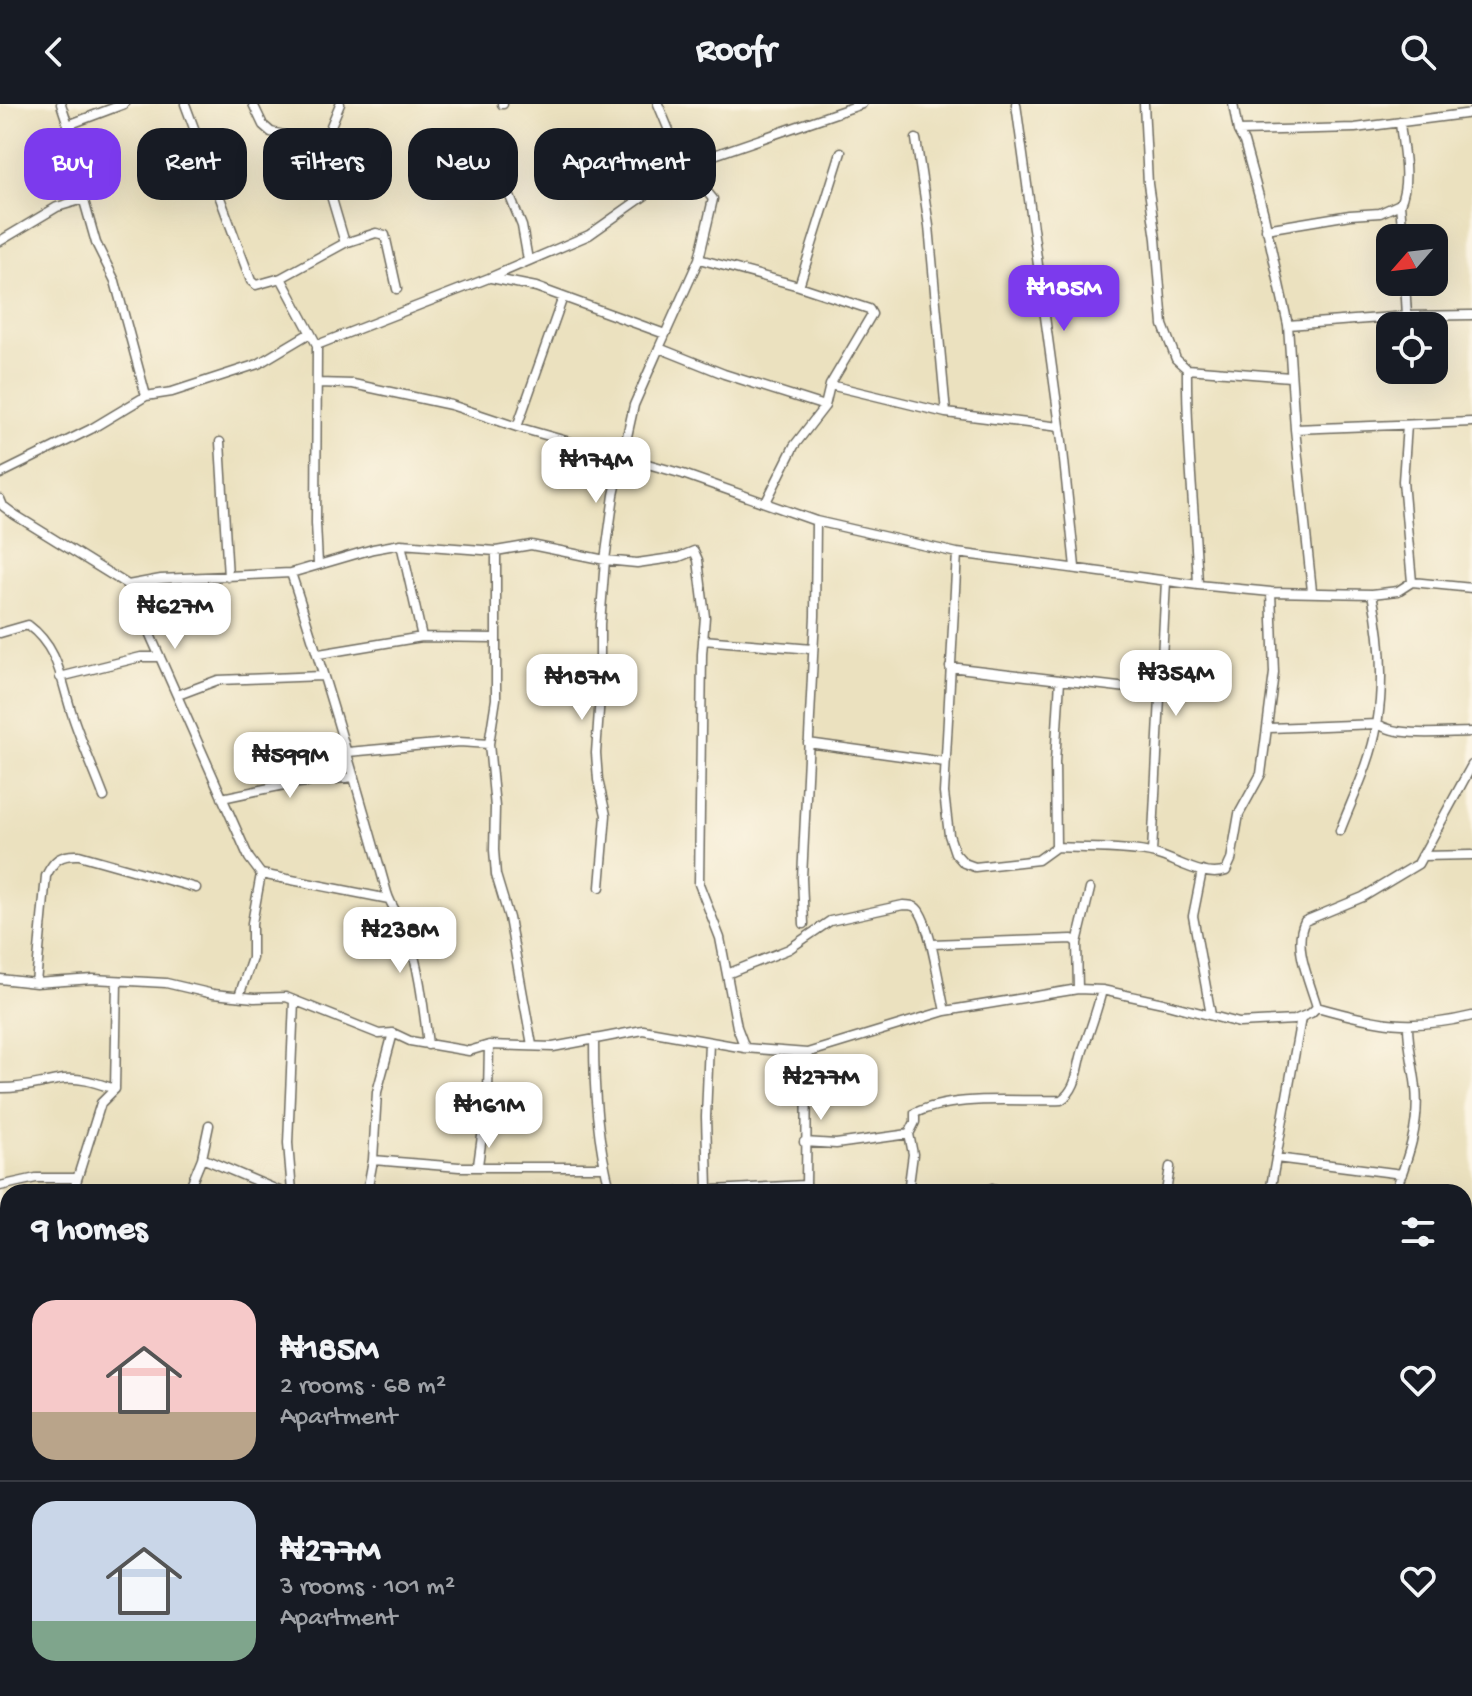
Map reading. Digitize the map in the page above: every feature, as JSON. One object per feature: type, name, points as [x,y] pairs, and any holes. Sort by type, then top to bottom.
[{"type":"street","points":[[61,104],[68,128]]},
{"type":"street","points":[[68,125],[124,104]]},
{"type":"street","points":[[185,104],[251,281],[256,285],[281,278],[345,243],[376,233],[385,235],[397,289]]},
{"type":"street","points":[[253,104],[266,128]]},
{"type":"street","points":[[331,128],[340,104]]},
{"type":"street","points":[[658,104],[668,128]]},
{"type":"street","points":[[716,154],[862,104]]},
{"type":"street","points":[[1016,104],[1060,427],[1075,567]]},
{"type":"street","points":[[1144,104],[1148,184],[1163,325],[1176,359],[1187,369],[1290,377]]},
{"type":"street","points":[[1233,104],[1238,131],[1263,211],[1288,325],[1290,377],[1312,591]]},
{"type":"street","points":[[1238,131],[1355,128],[1472,113]]},
{"type":"street","points":[[1400,122],[1405,172],[1400,204],[1402,224]]},
{"type":"street","points":[[916,139],[929,226],[946,413]]},
{"type":"street","points":[[799,286],[841,152]]},
{"type":"street","points":[[0,241],[57,207],[81,200]]},
{"type":"street","points":[[84,200],[96,243],[115,281],[146,396]]},
{"type":"street","points":[[332,200],[345,243]]},
{"type":"street","points":[[511,200],[522,226],[528,260]]},
{"type":"street","points":[[317,345],[589,235],[639,200]]},
{"type":"street","points":[[600,887],[606,815],[596,753],[600,624],[610,519],[634,405],[699,259],[713,200]]},
{"type":"street","points":[[1266,229],[1380,213],[1400,204]]},
{"type":"street","points":[[699,259],[799,286],[869,309],[872,314],[830,385],[825,406],[794,446],[766,502]]},
{"type":"street","points":[[281,278],[317,345],[318,564]]},
{"type":"street","points":[[489,278],[536,287],[665,334]]},
{"type":"street","points":[[517,427],[563,297]]},
{"type":"street","points":[[1448,315],[1472,315]]},
{"type":"street","points":[[1288,325],[1376,318]]},
{"type":"street","points":[[0,474],[91,429],[146,396],[172,392],[258,364],[310,333]]},
{"type":"street","points":[[659,348],[724,374],[825,406]]},
{"type":"street","points":[[1187,369],[1186,409],[1198,585]]},
{"type":"street","points":[[318,383],[353,384],[451,405],[683,474],[816,521],[957,553],[1271,592],[1372,594],[1398,591],[1412,582],[1472,588]]},
{"type":"street","points":[[830,385],[946,413],[1060,427]]},
{"type":"street","points":[[1295,429],[1472,422]]},
{"type":"street","points":[[1407,425],[1403,481],[1412,582]]},
{"type":"street","points":[[220,442],[228,577]]},
{"type":"street","points":[[0,499],[3,506],[15,515],[128,585],[249,858],[261,874],[389,899]]},
{"type":"street","points":[[804,924],[802,878],[815,616],[816,521]]},
{"type":"street","points":[[401,544],[422,637]]},
{"type":"street","points":[[128,585],[161,579],[291,573],[401,544],[496,551],[531,545],[637,563],[679,557],[694,551],[698,560],[705,617],[699,884],[720,938],[745,1048]]},
{"type":"street","points":[[496,551],[496,699],[489,744],[496,875],[509,918],[532,1045]]},
{"type":"street","points":[[957,553],[944,793],[949,835],[955,853],[964,863],[975,867],[1038,860],[1056,847],[1152,853],[1202,871],[1219,874],[1226,871],[1231,860],[1239,814],[1261,774],[1269,728],[1274,673],[1271,592]]},
{"type":"street","points":[[291,573],[319,654],[322,676],[348,752],[389,899],[407,932],[428,1045]]},
{"type":"street","points":[[1152,853],[1166,581]]},
{"type":"street","points":[[1340,831],[1369,757],[1378,724],[1380,652],[1372,594]]},
{"type":"street","points":[[0,633],[28,625],[47,641],[104,797]]},
{"type":"street","points":[[319,654],[422,637],[494,638]]},
{"type":"street","points":[[703,640],[812,649]]},
{"type":"street","points":[[60,677],[141,657],[160,657]]},
{"type":"street","points":[[950,667],[1161,692]]},
{"type":"street","points":[[178,695],[218,680],[322,676]]},
{"type":"street","points":[[1056,847],[1055,762],[1060,680]]},
{"type":"street","points":[[1269,728],[1378,724],[1386,730],[1409,732],[1472,732]]},
{"type":"street","points":[[348,752],[459,742],[489,744]]},
{"type":"street","points":[[808,743],[945,762]]},
{"type":"street","points":[[1317,1007],[1301,954],[1301,928],[1305,921],[1363,897],[1410,870],[1422,856],[1472,765]]},
{"type":"street","points":[[222,798],[289,784],[354,777]]},
{"type":"street","points":[[36,983],[46,876],[53,861],[66,854],[79,855],[196,888]]},
{"type":"street","points":[[1422,856],[1472,855]]},
{"type":"street","points":[[1202,871],[1193,916],[1211,1015]]},
{"type":"street","points":[[239,996],[252,958],[252,923],[261,874]]},
{"type":"street","points":[[1078,989],[1077,943],[1090,889]]},
{"type":"street","points":[[727,974],[789,949],[830,921],[913,905],[919,910],[932,944],[945,1011]]},
{"type":"street","points":[[932,944],[1072,939],[1077,943]]},
{"type":"street","points":[[0,979],[36,983],[166,983],[213,994],[286,997],[379,1034],[393,1033],[410,1041],[469,1051],[489,1045],[553,1047],[643,1030],[745,1048],[807,1053],[945,1011],[1078,989],[1102,990],[1239,1023],[1301,1018],[1317,1007],[1381,1024],[1408,1026],[1434,1025],[1472,1016]]},
{"type":"street","points":[[75,1184],[101,1103],[115,1089],[117,981]]},
{"type":"street","points":[[909,1184],[913,1154],[909,1134],[915,1122],[915,1113],[932,1106],[962,1102],[1061,1100],[1068,1095],[1096,1020],[1102,990]]},
{"type":"street","points":[[291,1184],[288,1143],[294,1001]]},
{"type":"street","points":[[1271,1184],[1301,1018]]},
{"type":"street","points":[[1398,1184],[1414,1138],[1418,1108],[1408,1047],[1408,1026]]},
{"type":"street","points":[[368,1184],[377,1092],[393,1033]]},
{"type":"street","points":[[594,1039],[594,1089],[609,1184]]},
{"type":"street","points":[[708,1184],[709,1042]]},
{"type":"street","points":[[478,1165],[488,1093],[489,1045]]},
{"type":"street","points":[[805,1184],[807,1053]]},
{"type":"street","points":[[0,1088],[22,1088],[65,1079],[92,1081],[115,1089]]},
{"type":"street","points":[[191,1184],[202,1158],[209,1125]]},
{"type":"street","points":[[804,1142],[836,1144],[909,1134]]},
{"type":"street","points":[[202,1158],[263,1184]]},
{"type":"street","points":[[1276,1158],[1402,1174]]},
{"type":"street","points":[[373,1160],[459,1167],[604,1167]]},
{"type":"street","points":[[1167,1184],[1170,1167]]},
{"type":"street","points":[[9,1184],[36,1178],[77,1178]]}]
